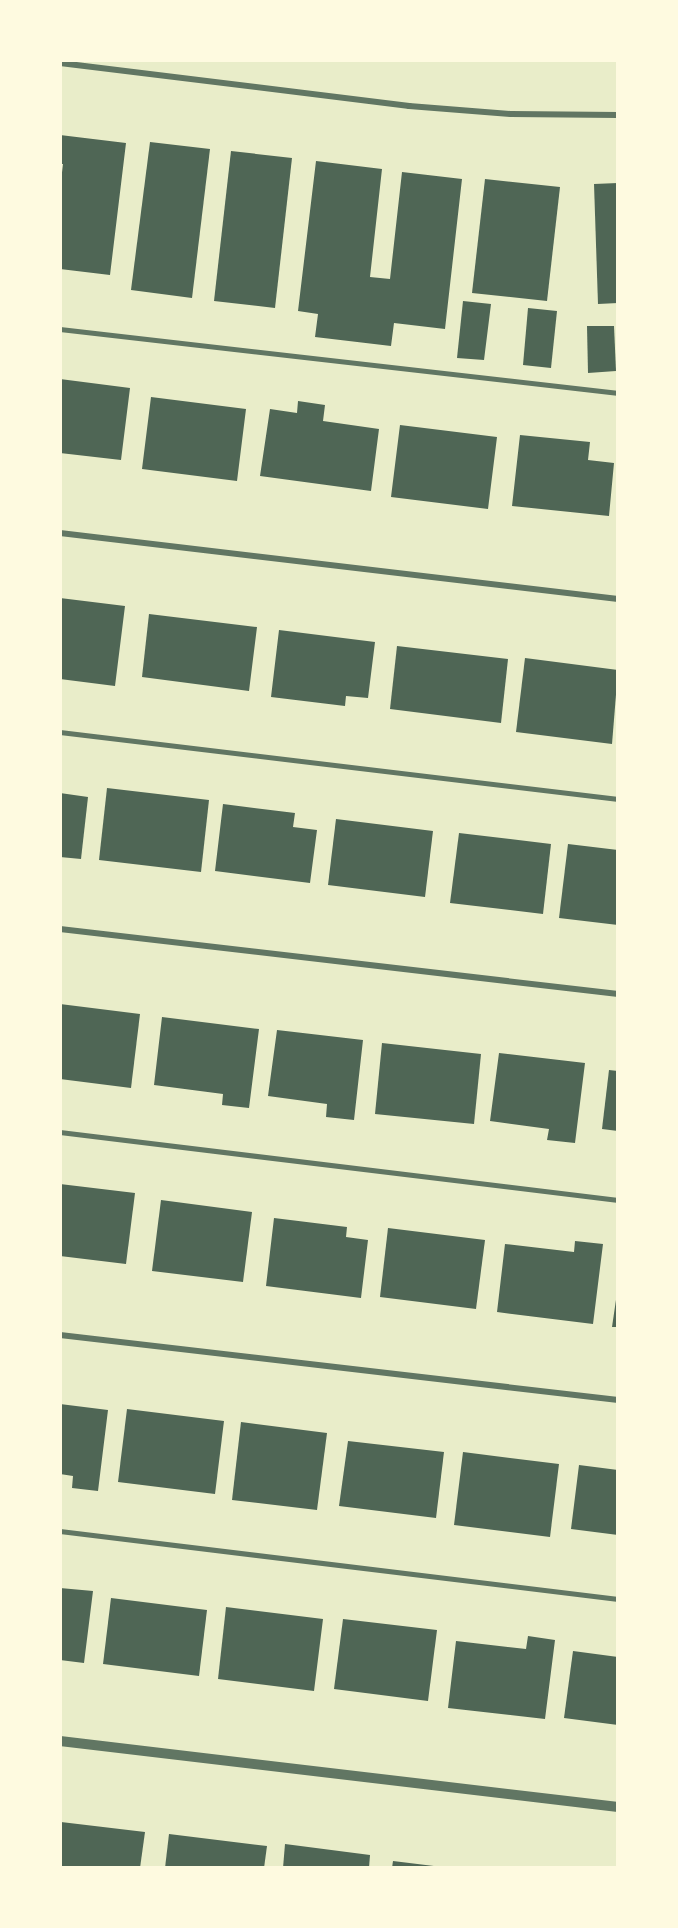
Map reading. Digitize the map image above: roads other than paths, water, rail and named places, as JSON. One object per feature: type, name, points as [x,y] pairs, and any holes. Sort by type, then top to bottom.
[{"type":"street","points":[[60,63],[409,106],[511,114],[618,115]]},
{"type":"street","points":[[60,533],[618,599]]},
{"type":"street","points":[[60,929],[618,994]]},
{"type":"street","points":[[60,1335],[618,1400]]},
{"type":"street","points":[[60,1741],[618,1807]]},
{"type":"lane","points":[[60,329],[618,393]]},
{"type":"lane","points":[[60,732],[618,799]]},
{"type":"lane","points":[[60,1132],[618,1200]]},
{"type":"lane","points":[[60,1531],[618,1599]]}]
